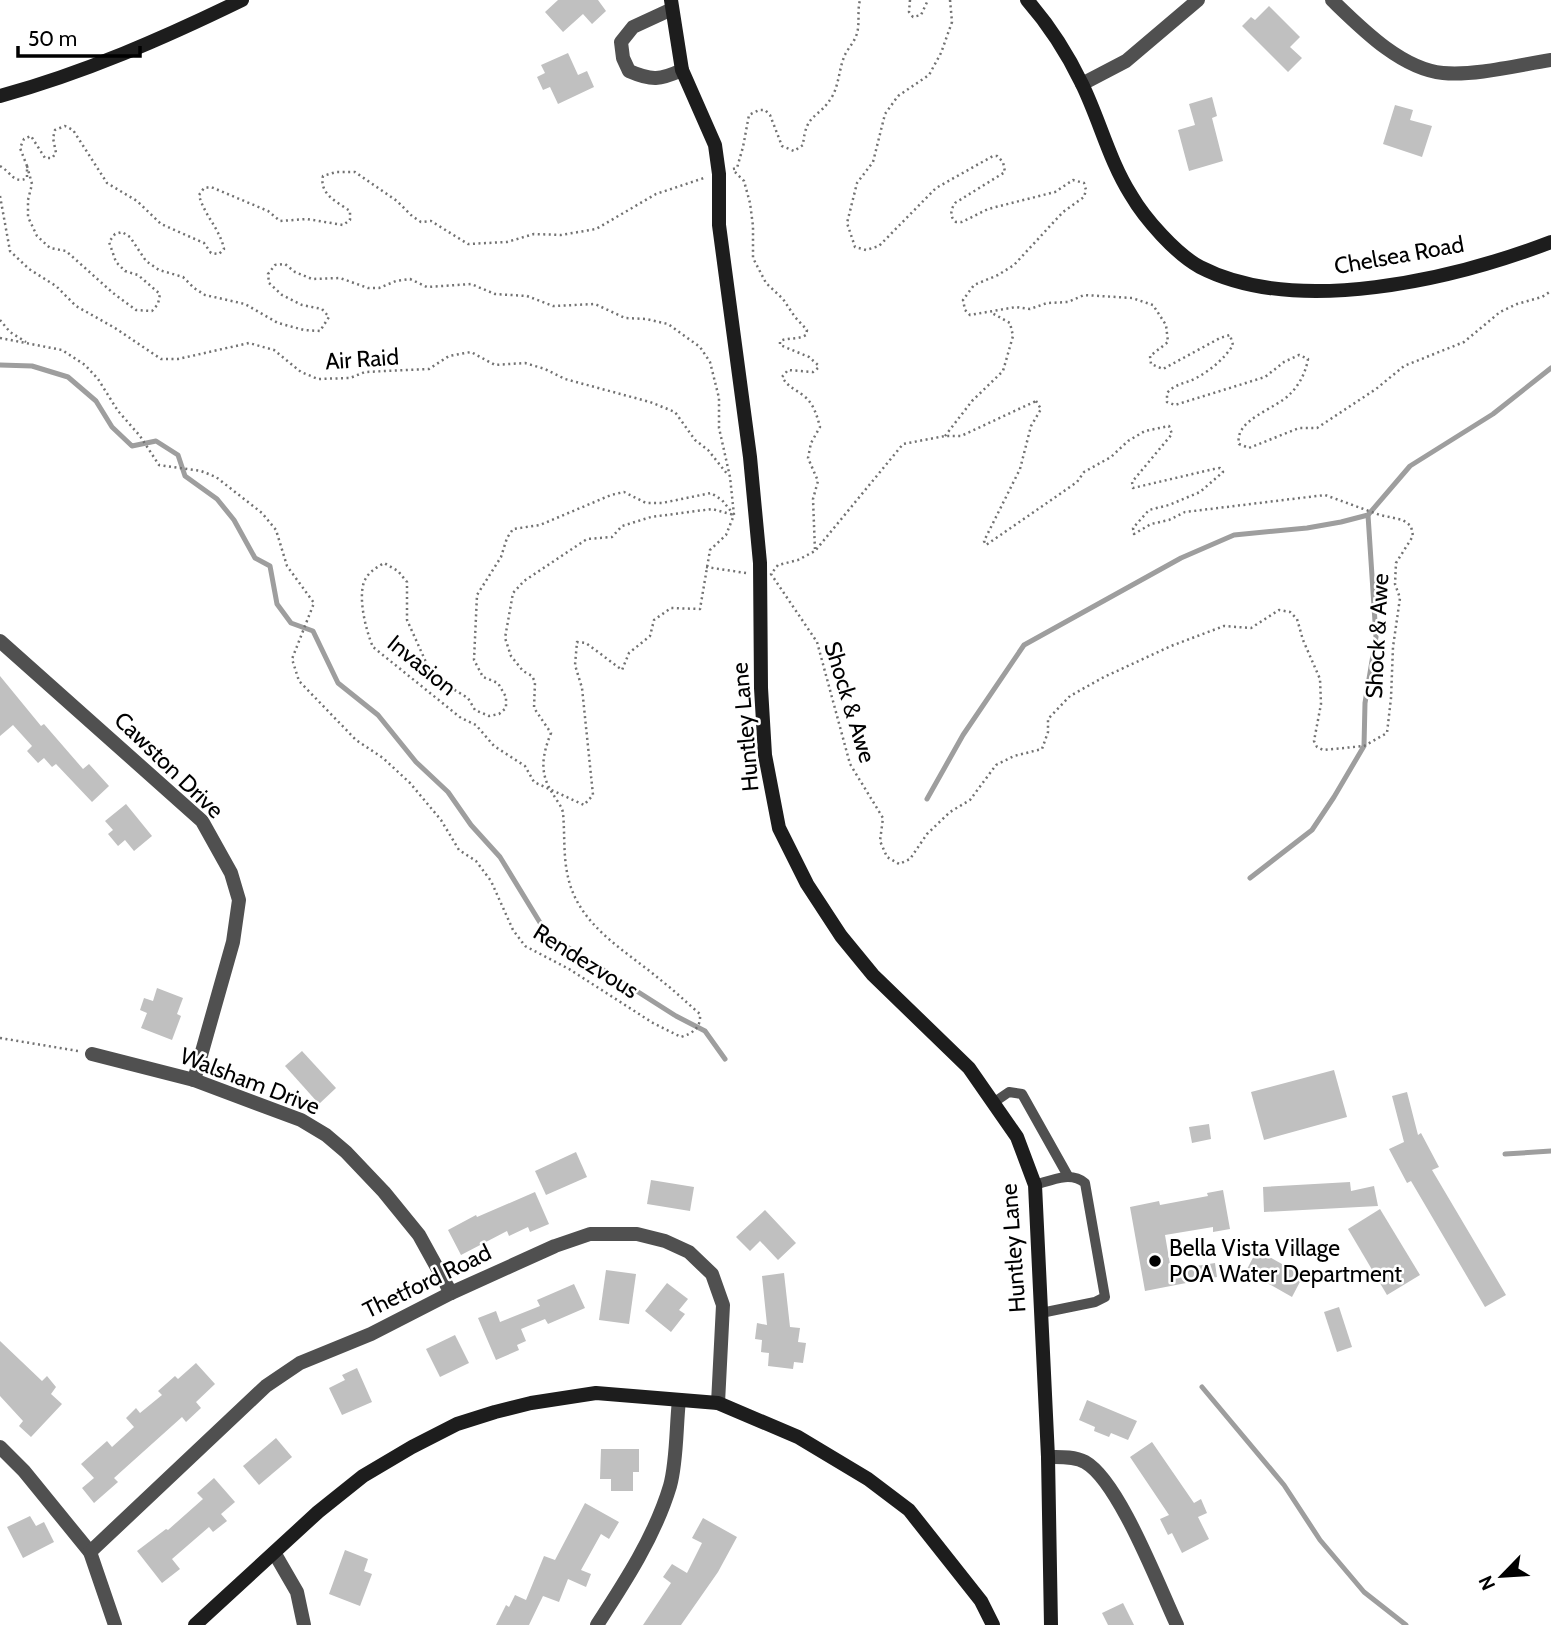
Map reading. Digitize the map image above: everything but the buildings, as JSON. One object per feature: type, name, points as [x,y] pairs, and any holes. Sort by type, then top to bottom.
[{"type":"street","points":[[0,96],[41,85],[107,60],[242,0]]},
{"type":"street","name":"Chelsea Road","points":[[1027,0],[1042,18],[1082,84],[1110,156],[1130,195],[1155,230],[1198,266],[1267,288],[1314,291],[1365,289],[1450,274],[1551,243]]},
{"type":"street","points":[[1082,84],[1126,61],[1198,0]]},
{"type":"street","points":[[1332,0],[1367,34],[1404,61],[1442,73],[1484,71],[1551,60]]},
{"type":"street","points":[[671,5],[634,27],[621,42],[623,58],[629,71],[646,79],[664,78],[682,71]]},
{"type":"street","name":"Huntley Lane","points":[[671,5],[682,71],[715,145],[719,225],[750,457],[760,563],[761,688],[765,755],[779,828],[807,884],[841,936],[873,975],[968,1068],[993,1102],[1017,1138],[1035,1185],[1048,1457],[1051,1625]]},
{"type":"street","name":"Cawston Drive","points":[[0,641],[202,821],[231,873],[239,900],[233,942],[194,1080]]},
{"type":"street","name":"Walsham Drive","points":[[92,1054],[194,1080],[301,1120],[326,1135],[384,1192],[419,1236],[451,1293]]},
{"type":"street","name":"Thetford Road","points":[[90,1552],[266,1386],[300,1363],[371,1334],[451,1293],[555,1246],[590,1234],[637,1234],[665,1241],[689,1252],[712,1274],[723,1305],[718,1403]]},
{"type":"street","points":[[195,1625],[318,1512],[363,1476],[457,1424],[531,1403],[596,1393],[718,1403],[798,1437],[868,1479],[909,1510],[981,1601],[993,1625]]},
{"type":"street","points":[[597,1625],[646,1544],[671,1484],[679,1400]]},
{"type":"street","points":[[0,1447],[24,1471],[90,1552],[115,1625]]},
{"type":"street","points":[[1048,1457],[1067,1457],[1083,1461],[1107,1483],[1123,1509],[1177,1625]]},
{"type":"street","points":[[275,1553],[297,1592],[304,1625]]},
{"type":"lane","points":[[993,1102],[1009,1092],[1022,1094],[1068,1176]]},
{"type":"lane","points":[[1035,1185],[1068,1176],[1079,1178],[1086,1183],[1105,1297],[1095,1302],[1041,1312]]},
{"type":"path","points":[[815,551],[813,499],[818,481],[808,457],[811,443],[820,427],[815,409],[806,397],[791,389],[782,377],[788,370],[813,372],[818,365],[809,357],[780,345],[780,341],[786,339],[802,338],[807,330],[783,299],[766,283],[753,258],[750,203],[744,181],[738,173],[731,171],[737,168],[749,115],[754,112],[765,110],[770,115],[782,146],[794,151],[803,145],[805,128],[828,102],[839,81],[844,57],[858,33],[860,0]]},
{"type":"path","points":[[910,0],[909,12],[913,17],[921,15],[928,0]]},
{"type":"path","points":[[950,0],[952,22],[941,52],[929,75],[898,96],[885,114],[873,162],[857,183],[847,223],[855,247],[866,250],[879,246],[936,188],[993,156],[1003,162],[1005,172],[955,203],[951,208],[951,216],[956,222],[962,222],[988,209],[1055,192],[1069,181],[1080,181],[1086,190],[1084,197],[1063,212],[1014,265],[998,275],[981,280],[966,294],[963,304],[970,315],[1016,307],[1030,309],[1047,303],[1068,302],[1084,295],[1132,298],[1153,305],[1166,325],[1168,342],[1150,356],[1151,365],[1163,369],[1230,335],[1233,345],[1227,356],[1196,378],[1173,386],[1167,393],[1167,402],[1175,405],[1265,377],[1284,362],[1299,355],[1308,359],[1306,371],[1293,392],[1277,406],[1240,429],[1239,444],[1249,448],[1299,428],[1317,428],[1376,389],[1404,366],[1464,342],[1500,312],[1517,303],[1542,297],[1551,291]]},
{"type":"path","points":[[549,788],[584,805],[593,794],[582,688],[575,665],[577,642],[586,643],[622,670],[629,653],[650,636],[654,620],[671,608],[700,609],[710,550],[726,535],[734,515],[730,477],[719,428],[719,398],[710,362],[700,348],[668,324],[625,318],[595,304],[553,306],[527,296],[495,294],[471,284],[427,287],[410,279],[379,288],[368,288],[340,278],[312,279],[295,272],[285,264],[275,265],[268,274],[269,283],[282,296],[302,305],[322,309],[329,317],[320,331],[304,330],[278,323],[245,304],[205,295],[183,277],[159,270],[146,261],[130,237],[122,232],[115,234],[109,242],[116,262],[125,271],[138,275],[160,294],[152,311],[136,310],[66,251],[50,248],[37,236],[28,217],[32,184],[20,148],[24,139],[31,136],[45,158],[52,158],[56,153],[53,138],[55,130],[65,126],[73,130],[107,183],[137,201],[160,224],[204,243],[211,253],[219,254],[224,249],[222,240],[202,208],[199,195],[204,188],[211,187],[268,211],[280,221],[307,219],[344,225],[350,220],[350,212],[326,193],[321,184],[323,176],[336,172],[355,172],[397,201],[421,222],[431,221],[468,244],[507,242],[534,234],[561,235],[596,229],[656,194],[710,176]]},
{"type":"path","points":[[0,166],[14,179],[20,180],[27,178],[27,166]]},
{"type":"path","name":"Air Raid","points":[[0,196],[10,251],[29,270],[56,286],[76,306],[161,359],[178,359],[248,344],[274,351],[301,372],[318,379],[350,378],[365,372],[429,369],[449,356],[471,352],[495,365],[525,363],[565,379],[650,402],[675,412],[695,440],[708,450],[730,477]]},
{"type":"path","points":[[815,551],[903,444],[945,436],[972,401],[1003,371],[1013,335],[1010,323],[999,315],[986,313]]},
{"type":"path","name":"Rendezvous","points":[[0,320],[10,332],[28,344]]},
{"type":"path","name":"Rendezvous","points":[[0,338],[62,350],[85,365],[159,465],[201,471],[216,477],[262,513],[276,530],[288,566],[314,603],[292,659],[299,681],[356,740],[383,758],[410,783],[441,820],[459,850],[476,860],[491,881],[513,930],[525,946],[569,969],[653,1023],[681,1037],[693,1033],[700,1021],[700,1014],[617,946],[579,907],[568,878],[563,810],[549,788],[542,768],[544,751],[551,733],[534,708],[533,676],[523,671],[511,656],[505,638],[513,593],[524,582],[587,539],[612,537],[622,526],[651,517],[712,509],[734,515]]},
{"type":"path","name":"Shock & Awe","points":[[815,551],[798,560],[778,565],[771,574],[817,642],[850,764],[883,818],[880,841],[887,857],[899,864],[910,859],[927,834],[950,812],[970,800],[996,765],[1014,756],[1042,749],[1048,732],[1048,719],[1070,696],[1171,646],[1224,626],[1251,628],[1279,610],[1290,612],[1297,620],[1320,679],[1321,704],[1314,741],[1317,747],[1323,750],[1364,746],[1387,733],[1393,647],[1400,598],[1395,584],[1396,563],[1413,536],[1411,526],[1403,520],[1380,515],[1325,495],[1185,512],[1169,520],[1151,524],[1134,534],[1133,528],[1149,510],[1200,492],[1223,472],[1220,468],[1214,468],[1132,488],[1132,482],[1172,434],[1169,426],[1162,426],[1145,431],[1128,441],[1111,457],[1084,472],[1077,482],[986,545],[984,541],[1020,469],[1025,443],[1031,426],[1041,413],[1040,406],[1036,401],[1032,402],[1015,413],[971,433],[945,436]]},
{"type":"path","name":"Invasion","points":[[549,788],[534,782],[525,766],[494,746],[477,725],[461,718],[373,647],[366,632],[363,608],[364,583],[372,569],[384,564],[398,571],[407,582],[407,620],[430,671],[443,684],[468,698],[475,710],[489,716],[499,714],[506,708],[506,697],[498,683],[483,677],[474,660],[477,595],[501,557],[513,529],[540,525],[589,503],[624,492],[646,502],[663,503],[711,493],[722,500],[734,515]]},
{"type":"path","points":[[706,567],[751,573]]},
{"type":"path","points":[[0,1038],[92,1054]]},
{"type":"waterway","points":[[0,365],[32,366],[68,377],[96,401],[112,427],[132,446],[156,441],[178,455],[185,476],[217,499],[234,520],[255,558],[270,566],[277,604],[291,623],[313,631],[338,683],[378,715],[416,762],[448,792],[471,825],[500,857],[547,934],[676,1016],[705,1031],[725,1059]]},
{"type":"waterway","points":[[927,799],[963,735],[1024,645],[1181,558],[1234,535],[1307,528],[1368,515],[1410,466],[1493,414],[1551,368]]},
{"type":"waterway","points":[[1250,878],[1312,830],[1364,746],[1365,703],[1376,637],[1368,515]]},
{"type":"waterway","points":[[1505,1154],[1551,1151]]},
{"type":"waterway","points":[[1202,1387],[1284,1485],[1320,1540],[1364,1592],[1406,1625]]},
{"type":"place","name":"Bella Vista Village POA Water Department","points":[[1155,1261]]}]
